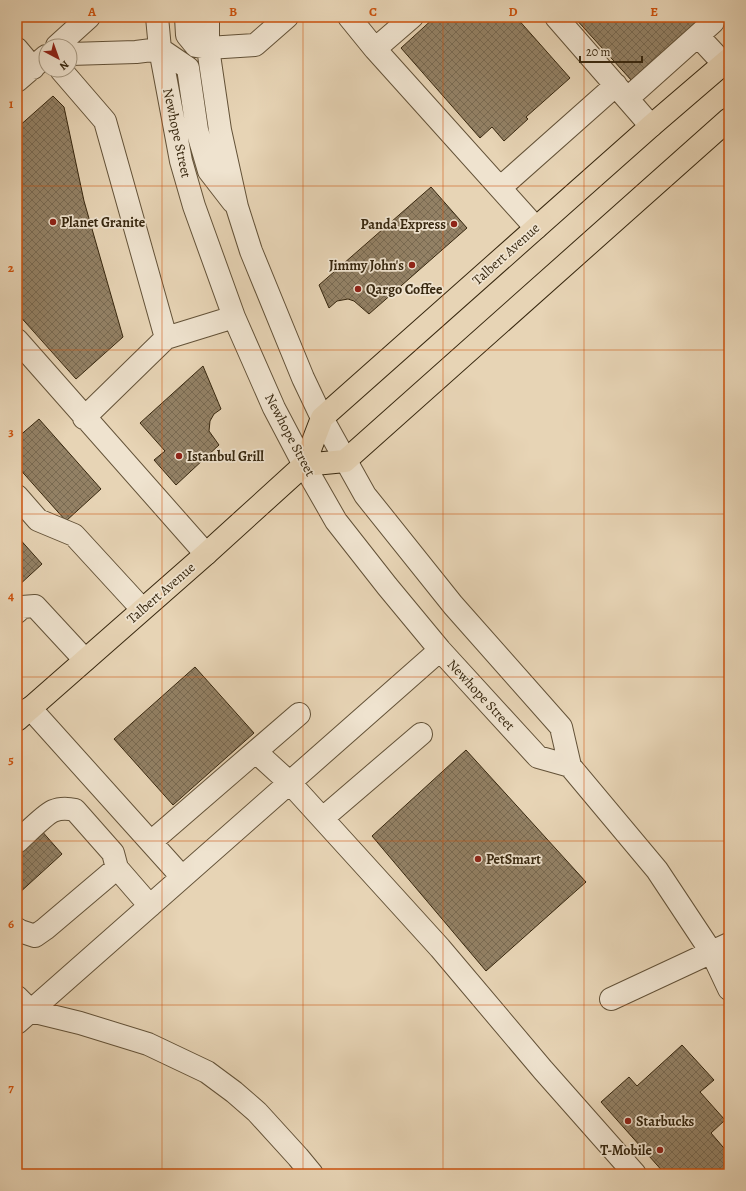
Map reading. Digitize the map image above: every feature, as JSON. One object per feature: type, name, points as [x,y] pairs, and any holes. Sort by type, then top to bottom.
[{"type":"main road","name":"Talbert Avenue","points":[[24,714],[206,554],[304,465],[322,418],[726,61]]},
{"type":"main road","points":[[304,465],[345,461],[729,119]]},
{"type":"street","points":[[66,38],[88,17]]},
{"type":"street","name":"Newhope Street","points":[[157,17],[160,49],[181,161],[196,213],[234,317],[274,408],[304,465],[336,521],[386,586],[440,650],[538,757],[570,766]]},
{"type":"street","points":[[186,17],[187,35],[196,46],[208,48],[255,45],[287,17]]},
{"type":"street","points":[[208,17],[208,48],[220,130],[237,207],[251,251],[303,378],[345,461],[365,495],[448,599],[561,727],[570,766],[721,949],[729,989]]},
{"type":"street","points":[[349,17],[536,228]]},
{"type":"street","points":[[376,49],[412,17]]},
{"type":"street","points":[[556,17],[651,126]]},
{"type":"street","points":[[500,188],[622,92],[698,36],[713,22],[714,17]]},
{"type":"street","points":[[698,36],[726,61]]},
{"type":"street","points":[[17,49],[32,68]]},
{"type":"street","points":[[78,54],[136,52],[160,49],[188,68],[198,130],[209,171],[237,207]]},
{"type":"street","points":[[68,78],[105,121],[166,338]]},
{"type":"street","points":[[84,418],[166,338],[234,317]]},
{"type":"street","points":[[17,340],[84,418],[206,554]]},
{"type":"street","points":[[17,496],[38,520],[74,535],[142,610]]},
{"type":"street","points":[[17,612],[22,607],[35,606],[85,660]]},
{"type":"street","points":[[22,1010],[150,906],[440,650]]},
{"type":"street","points":[[24,714],[151,842],[182,877]]},
{"type":"street","points":[[151,842],[299,714]]},
{"type":"street","points":[[323,818],[421,734]]},
{"type":"street","points":[[256,752],[290,783],[323,818],[440,948],[538,1065],[635,1174]]},
{"type":"street","points":[[17,842],[52,812],[62,808],[75,810],[113,853],[117,868],[150,906]]},
{"type":"street","points":[[17,929],[20,932],[35,936],[117,868]]},
{"type":"street","points":[[612,999],[721,949]]},
{"type":"street","points":[[22,1010],[80,1023],[148,1044],[207,1072],[234,1092],[256,1112],[312,1174]]},
{"type":"building","points":[[435,17],[516,17],[570,78],[526,117],[528,119],[504,141],[492,127],[480,138],[401,48]]},
{"type":"building","points":[[574,17],[701,17],[702,19],[632,81]]},
{"type":"building","name":"Planet Granite","points":[[53,96],[64,107],[84,201],[123,337],[76,379],[17,313],[17,128]]},
{"type":"building","points":[[431,187],[467,228],[369,314],[354,301],[348,299],[337,301],[329,308],[319,285]]},
{"type":"building","points":[[203,366],[221,409],[214,414],[210,421],[209,431],[219,445],[176,485],[154,460],[165,451],[140,423]]},
{"type":"building","points":[[39,419],[101,489],[66,521],[17,466],[17,438]]},
{"type":"building","points":[[17,536],[42,564],[17,587]]},
{"type":"building","points":[[195,667],[254,733],[173,805],[114,739]]},
{"type":"building","name":"PetSmart","points":[[466,750],[586,882],[486,971],[372,836]]},
{"type":"building","points":[[40,829],[62,854],[17,895],[17,850]]},
{"type":"building","points":[[682,1045],[714,1080],[700,1092],[725,1120],[711,1133],[729,1154],[729,1168],[722,1174],[665,1174],[601,1102],[629,1077],[637,1086]]},
{"type":"place","name":"Planet Granite","points":[[53,222]]},
{"type":"place","name":"Panda Express","points":[[454,224]]},
{"type":"place","name":"Jimmy John's","points":[[412,265]]},
{"type":"place","name":"Qargo Coffee","points":[[358,289]]},
{"type":"place","name":"Istanbul Grill","points":[[179,456]]},
{"type":"place","name":"PetSmart","points":[[478,859]]},
{"type":"place","name":"Starbucks","points":[[628,1121]]},
{"type":"place","name":"T-Mobile","points":[[660,1150]]}]
